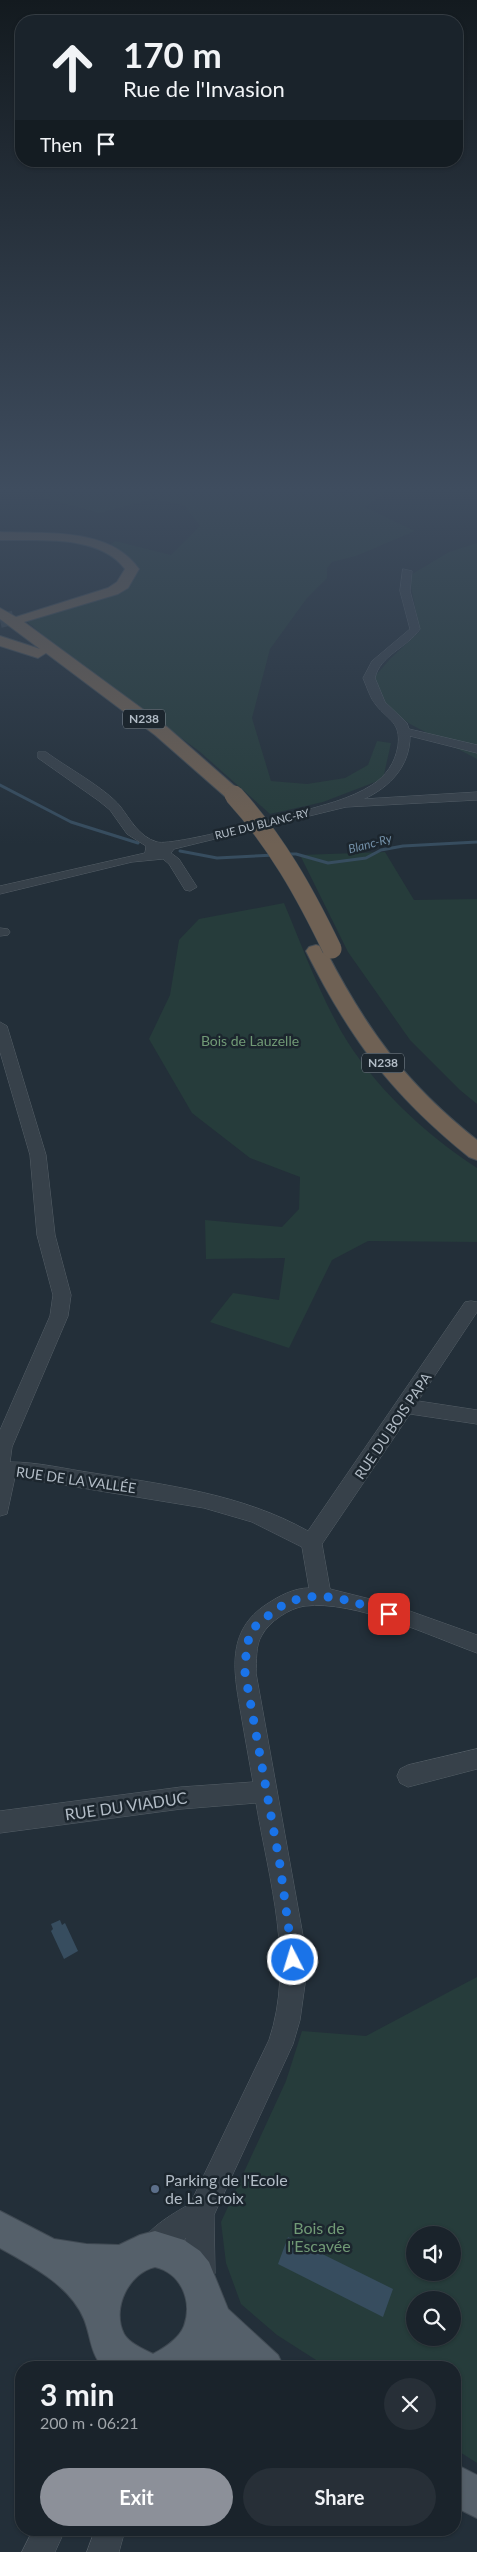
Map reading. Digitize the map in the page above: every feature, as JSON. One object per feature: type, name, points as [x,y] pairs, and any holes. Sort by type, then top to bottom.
[{"type":"highway","points":[[56,606],[21,617],[61,606]]},
{"type":"highway","name":"N238","points":[[0,612],[161,731],[228,796],[274,863],[324,950],[388,1046],[440,1105],[477,1134]]},
{"type":"highway","name":"N238","points":[[0,625],[228,796]]},
{"type":"highway","points":[[0,641],[38,653]]},
{"type":"highway","name":"N238","points":[[324,950],[352,1018],[383,1064],[424,1109],[477,1152]]},
{"type":"main road","points":[[0,2228],[50,2256],[81,2283],[101,2312]]},
{"type":"main road","points":[[50,2256],[86,2262],[166,2252],[181,2258],[193,2270],[215,2322],[257,2361]]},
{"type":"main road","points":[[120,2361],[104,2333],[101,2312],[104,2293],[111,2277],[136,2257]]},
{"type":"main road","points":[[176,2361],[193,2347],[202,2326],[203,2295]]},
{"type":"main road","points":[[461,2488],[477,2498]]},
{"type":"street","points":[[409,606],[415,628],[404,643],[373,664],[369,678],[377,698],[403,724],[404,731],[477,749]]},
{"type":"street","name":"RUE DU BLANC-RY","points":[[0,890],[132,858],[338,804],[373,790],[392,773],[399,763],[404,731]]},
{"type":"street","points":[[42,755],[114,807],[131,831],[174,862],[190,887]]},
{"type":"street","name":"RUE DU BLANC-RY","points":[[338,804],[477,796]]},
{"type":"street","name":"RUE DE LA VALLÉE","points":[[0,1026],[36,1147],[46,1235],[62,1300],[59,1316],[5,1438],[0,1470],[57,1476],[214,1501],[274,1522],[310,1542]]},
{"type":"street","name":"RUE DU BOIS PAPA","points":[[310,1542],[322,1530],[407,1406],[471,1307]]},
{"type":"street","points":[[407,1406],[477,1417]]},
{"type":"street","points":[[0,1470],[6,1480],[0,1508]]},
{"type":"street","points":[[310,1542],[321,1596]]},
{"type":"street","points":[[203,2295],[200,2214],[280,2044],[285,2030],[294,1987],[293,1947],[245,1673],[247,1650],[253,1629],[281,1604],[304,1596],[321,1596],[371,1607],[477,1644]]},
{"type":"street","points":[[408,1776],[477,1759]]},
{"type":"street","name":"RUE DU VIADUC","points":[[0,1822],[181,1798],[253,1794]]},
{"type":"street","points":[[136,2257],[180,2225],[200,2214]]},
{"type":"street","points":[[38,2552],[47,2536]]},
{"type":"street","points":[[103,2552],[108,2536]]},
{"type":"green space","points":[[71,606],[301,606],[270,649],[252,718],[271,781],[307,784],[345,778],[368,765],[377,741],[391,743],[383,779],[323,802],[270,814],[199,751],[64,653],[24,619]]},
{"type":"green space","points":[[415,606],[477,606],[477,759],[410,724],[383,704],[370,682],[390,659],[420,631]]},
{"type":"green space","points":[[385,852],[414,900],[477,899],[477,1104],[460,1090],[410,1040],[348,952],[300,855]]},
{"type":"green space","name":"Bois de Lauzelle","points":[[284,903],[325,1000],[341,1031],[368,1071],[420,1124],[477,1168],[477,1242],[368,1241],[332,1260],[289,1348],[210,1322],[233,1293],[279,1300],[285,1258],[206,1259],[205,1220],[282,1227],[299,1209],[300,1177],[250,1158],[192,1113],[149,1039],[170,995],[179,940],[199,919]]},
{"type":"green space","name":"Bois de l'Escavée","points":[[477,1977],[477,2463],[461,2453],[461,2361],[318,2361],[277,2335],[241,2304],[226,2263],[221,2222],[286,2081],[302,2031],[366,2036]]},
{"type":"water","points":[[60,1920],[62,1925],[65,1923],[78,1951],[64,1959],[51,1931],[53,1929],[51,1924]]},
{"type":"water","points":[[288,2237],[393,2289],[383,2317],[278,2264]]},
{"type":"waterway","name":"Blanc-Ry","points":[[0,785],[71,822],[138,843]]},
{"type":"waterway","name":"Blanc-Ry","points":[[285,854],[296,854],[328,863],[366,858],[381,850],[403,846],[477,842]]},
{"type":"waterway","name":"Blanc-Ry","points":[[180,851],[217,858],[275,855]]},
{"type":"tunnel","points":[[0,621],[20,616]]},
{"type":"place","name":"Parking de l'Ecole de La Croix","points":[[155,2189]]},
{"type":"route","points":[[293,1960],[293,1947],[280,1865],[245,1673],[247,1650],[253,1629],[281,1604],[304,1596],[337,1598],[389,1614]]}]
